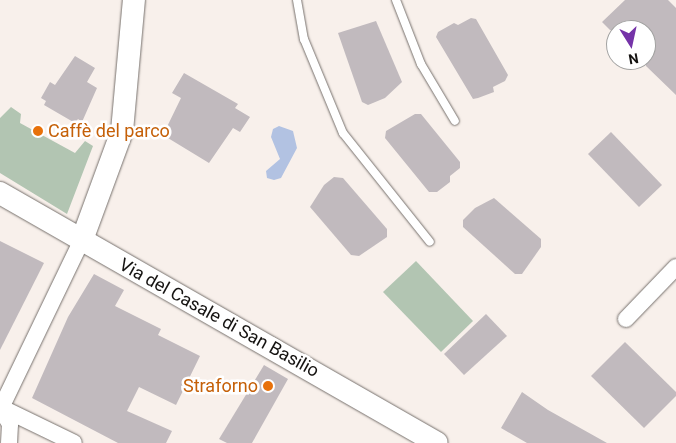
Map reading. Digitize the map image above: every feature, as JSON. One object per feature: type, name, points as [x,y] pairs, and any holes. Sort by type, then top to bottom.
[{"type":"street","points":[[0,407],[82,240],[122,132],[134,0]]},
{"type":"street","name":"Via del Casale di San Basilio","points":[[0,193],[437,443]]},
{"type":"street","points":[[626,319],[676,267]]},
{"type":"street","points":[[0,407],[10,424],[9,443]]},
{"type":"street","points":[[0,407],[74,443]]},
{"type":"lane","points":[[297,0],[304,39],[343,133],[430,242]]},
{"type":"lane","points":[[396,0],[421,64],[455,121]]},
{"type":"green space","points":[[11,107],[21,114],[20,123],[75,153],[85,141],[93,146],[67,214],[0,173],[0,118]]},
{"type":"green space","points":[[416,261],[473,321],[441,352],[383,292]]},
{"type":"water","points":[[279,126],[293,131],[297,148],[281,178],[274,180],[267,178],[266,171],[280,159],[271,137],[273,129]]},
{"type":"building","points":[[625,0],[668,0],[676,8],[676,95],[650,70],[656,70],[656,20],[606,20],[606,26],[602,22]]},
{"type":"building","points":[[471,18],[476,19],[508,75],[505,81],[493,87],[494,92],[473,99],[436,37],[438,32],[454,23],[458,25]]},
{"type":"building","points":[[376,21],[402,82],[385,98],[368,105],[362,102],[338,33]]},
{"type":"building","points":[[75,56],[95,68],[87,82],[97,88],[82,122],[78,119],[75,123],[44,105],[46,101],[41,98],[50,82],[55,85]]},
{"type":"building","points":[[184,73],[238,104],[235,108],[250,117],[240,132],[233,128],[209,163],[163,135],[181,98],[172,93]]},
{"type":"building","points":[[415,114],[421,114],[460,162],[460,168],[450,176],[450,182],[437,192],[429,192],[385,138],[386,131]]},
{"type":"building","points":[[611,132],[662,185],[639,207],[588,154]]},
{"type":"building","points":[[334,177],[343,178],[387,229],[387,237],[359,256],[351,255],[310,207],[324,185]]},
{"type":"building","points":[[494,198],[541,239],[541,247],[522,274],[515,274],[463,227],[463,220],[475,208]]},
{"type":"building","points":[[0,241],[44,263],[0,350]]},
{"type":"building","points":[[94,274],[124,290],[115,306],[161,329],[158,335],[200,356],[176,405],[139,387],[127,411],[172,431],[166,443],[118,443],[32,398],[68,317]]},
{"type":"building","points":[[486,314],[507,336],[464,375],[444,354]]},
{"type":"building","points":[[625,342],[676,392],[676,396],[644,428],[591,376]]},
{"type":"building","points":[[264,365],[288,379],[252,443],[227,443],[219,439]]},
{"type":"building","points":[[522,392],[548,410],[607,443],[527,443],[501,428]]},
{"type":"place","name":"Caffè del parco","points":[[38,131]]},
{"type":"place","name":"Straforno","points":[[268,386]]}]
